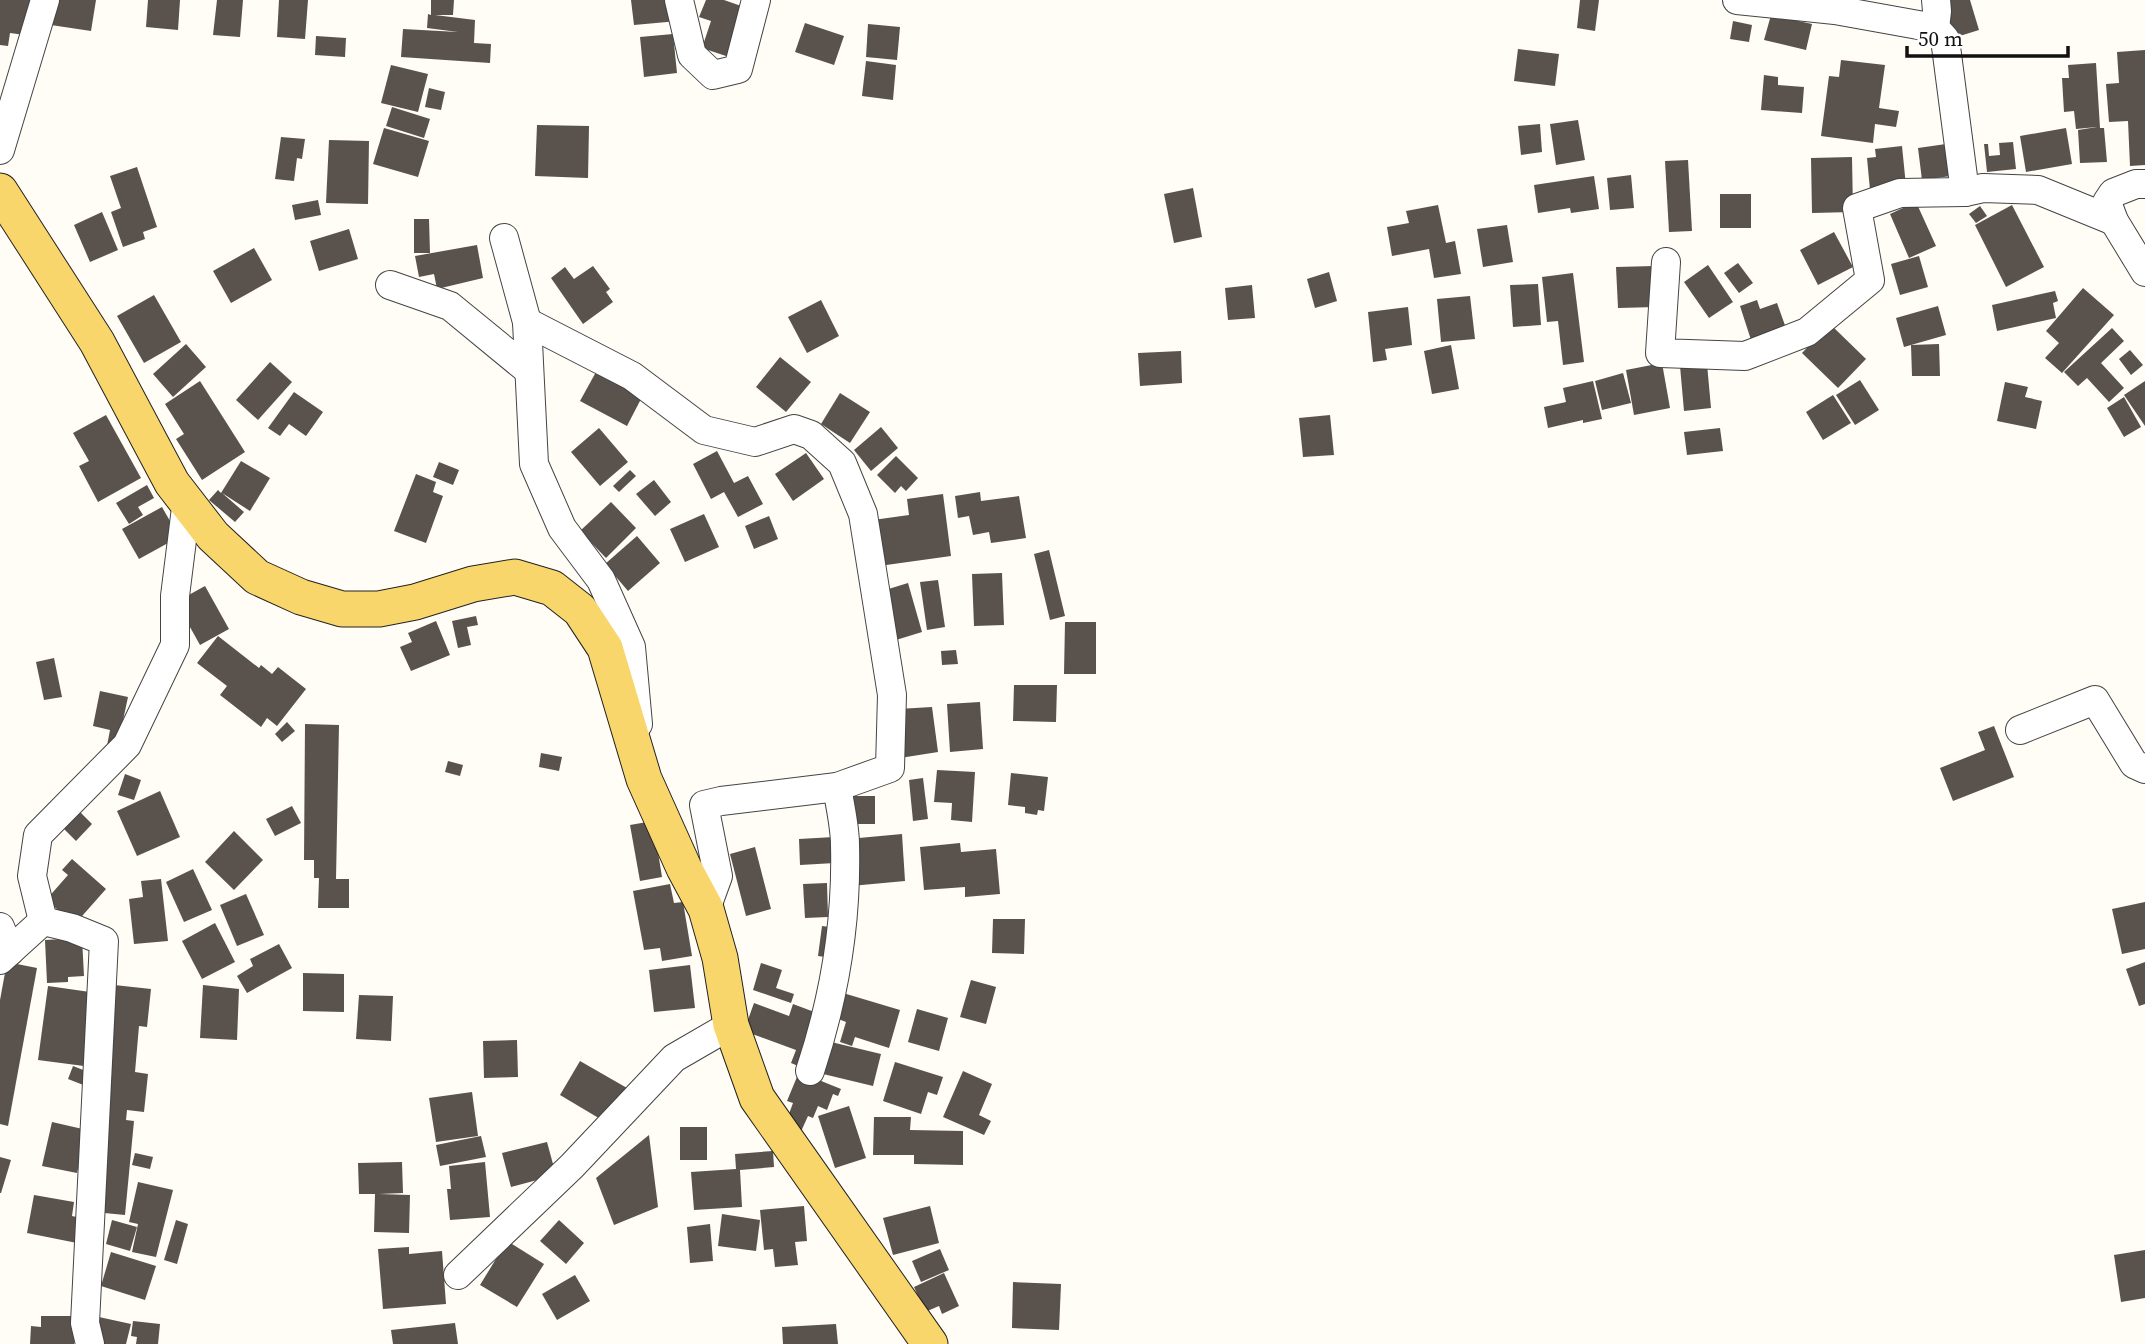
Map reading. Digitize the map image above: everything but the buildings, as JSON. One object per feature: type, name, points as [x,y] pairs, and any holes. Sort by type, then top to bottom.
[{"type":"main road","points":[[0,191],[97,342],[172,482],[212,536],[257,577],[301,597],[342,609],[379,609],[415,602],[474,584],[515,577],[552,588],[580,610],[605,648],[643,779],[706,909],[720,958],[731,1025],[757,1098],[930,1344]]},
{"type":"street","points":[[0,150],[45,0]]},
{"type":"street","points":[[679,0],[692,55],[713,75],[738,69],[756,0]]},
{"type":"street","points":[[1737,0],[1835,10],[1935,14],[1945,39],[1965,192]]},
{"type":"street","points":[[2145,184],[2136,184],[2113,192],[2107,202],[2114,221],[2145,272]]},
{"type":"street","points":[[1666,262],[1661,353],[1745,356],[1807,332],[1870,281],[1857,208],[1900,193],[1965,192],[1983,188],[2038,190],[2114,221]]},
{"type":"street","points":[[504,238],[527,322],[534,464],[562,528],[601,580],[631,647],[643,779]]},
{"type":"street","points":[[390,285],[450,306],[528,370]]},
{"type":"street","points":[[527,322],[632,376],[704,430],[755,442],[794,429],[811,435],[842,463],[863,514],[892,695],[891,768],[837,787],[704,805],[718,876],[706,909]]},
{"type":"street","points":[[43,921],[32,876],[38,835],[127,745],[175,645],[175,596],[187,500]]},
{"type":"street","points":[[2020,730],[2095,700],[2134,764],[2145,769]]},
{"type":"street","points":[[810,1072],[831,998],[841,930],[845,844],[837,787]]},
{"type":"street","points":[[3,946],[43,921],[72,928],[104,941],[85,1323],[90,1344]]},
{"type":"street","points":[[458,1275],[572,1166],[674,1058],[731,1025]]}]
